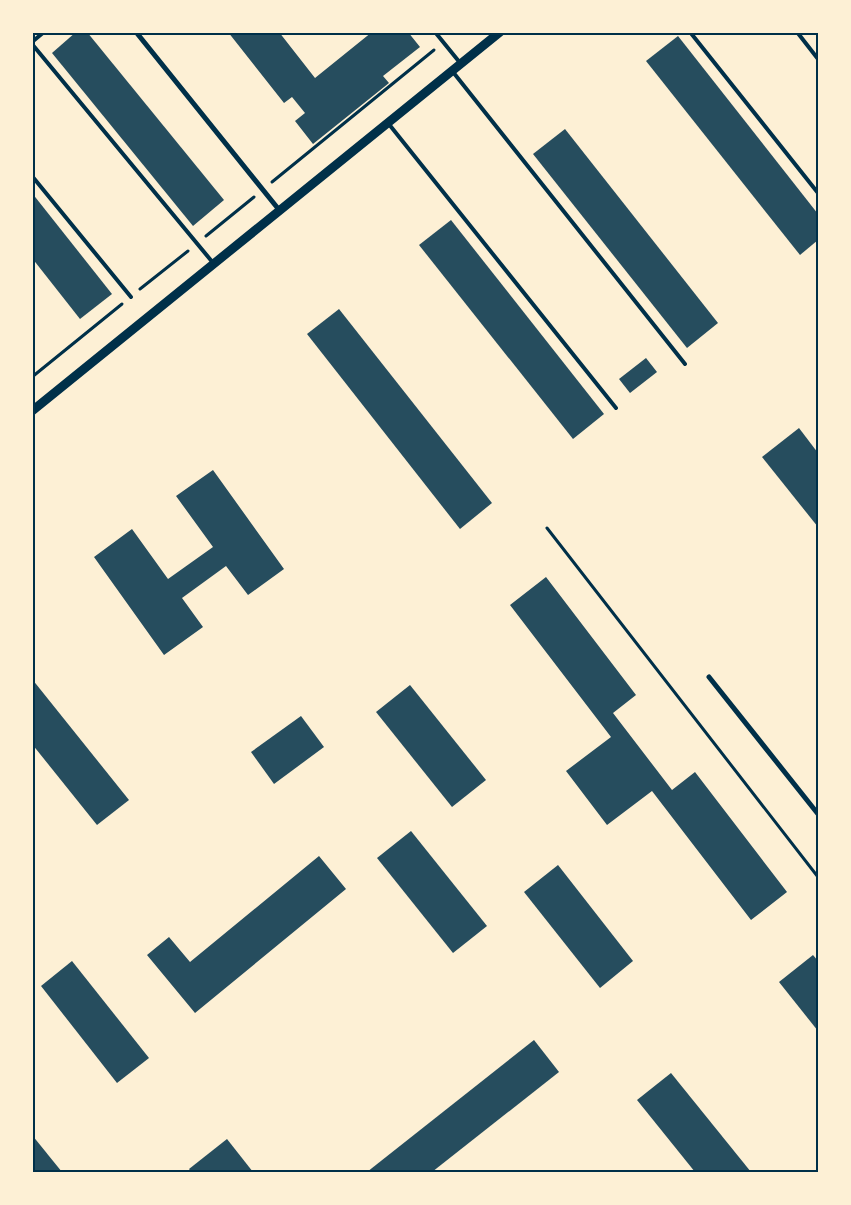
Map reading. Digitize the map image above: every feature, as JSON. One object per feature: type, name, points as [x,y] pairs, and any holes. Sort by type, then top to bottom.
[{"type":"street","points":[[136,32],[280,211]]},
{"type":"street","points":[[32,412],[500,32]]},
{"type":"street","points":[[709,677],[818,814]]},
{"type":"lane","points":[[44,32],[32,43],[214,264]]},
{"type":"lane","points":[[435,32],[461,64]]},
{"type":"lane","points":[[690,32],[818,192]]},
{"type":"lane","points":[[797,32],[818,59]]},
{"type":"lane","points":[[452,71],[685,364]]},
{"type":"lane","points":[[388,123],[616,408]]},
{"type":"lane","points":[[32,176],[131,297]]},
{"type":"path","points":[[32,377],[443,43]]},
{"type":"path","points":[[547,528],[818,877]]},
{"type":"building","points":[[76,32],[87,32],[224,200],[193,226],[52,53]]},
{"type":"building","points":[[228,32],[279,32],[315,78],[372,32],[408,32],[420,47],[383,76],[389,83],[313,144],[295,121],[305,113],[292,97],[284,103]]},
{"type":"building","points":[[678,36],[818,214],[818,240],[800,255],[646,61]]},
{"type":"building","points":[[565,129],[718,323],[687,348],[533,154]]},
{"type":"building","points":[[32,193],[112,294],[80,319],[32,258]]},
{"type":"building","points":[[451,220],[604,414],[573,439],[419,245]]},
{"type":"building","points":[[339,309],[492,503],[460,529],[307,334]]},
{"type":"building","points":[[646,358],[657,372],[630,393],[619,379]]},
{"type":"building","points":[[799,428],[818,453],[818,527],[762,457]]},
{"type":"building","points":[[213,470],[284,569],[248,595],[226,566],[182,598],[203,627],[164,655],[94,557],[132,529],[168,579],[213,547],[176,496]]},
{"type":"building","points":[[546,577],[636,695],[613,713],[672,790],[695,772],[787,892],[751,920],[652,791],[607,825],[566,771],[611,737],[510,605]]},
{"type":"building","points":[[32,679],[129,800],[97,825],[32,744]]},
{"type":"building","points":[[410,685],[486,780],[452,807],[376,712]]},
{"type":"building","points":[[301,716],[324,747],[274,784],[251,752]]},
{"type":"building","points":[[411,831],[487,926],[453,953],[377,858]]},
{"type":"building","points":[[319,856],[346,889],[195,1013],[147,955],[169,937],[190,962]]},
{"type":"building","points":[[558,865],[633,961],[600,988],[524,892]]},
{"type":"building","points":[[813,955],[818,961],[818,1031],[779,982]]},
{"type":"building","points":[[72,961],[149,1058],[117,1083],[41,986]]},
{"type":"building","points":[[534,1040],[559,1072],[432,1172],[367,1172]]},
{"type":"building","points":[[671,1073],[751,1172],[695,1172],[637,1100]]},
{"type":"building","points":[[32,1135],[62,1172],[32,1172]]},
{"type":"building","points":[[227,1139],[253,1172],[191,1172],[189,1169]]}]
